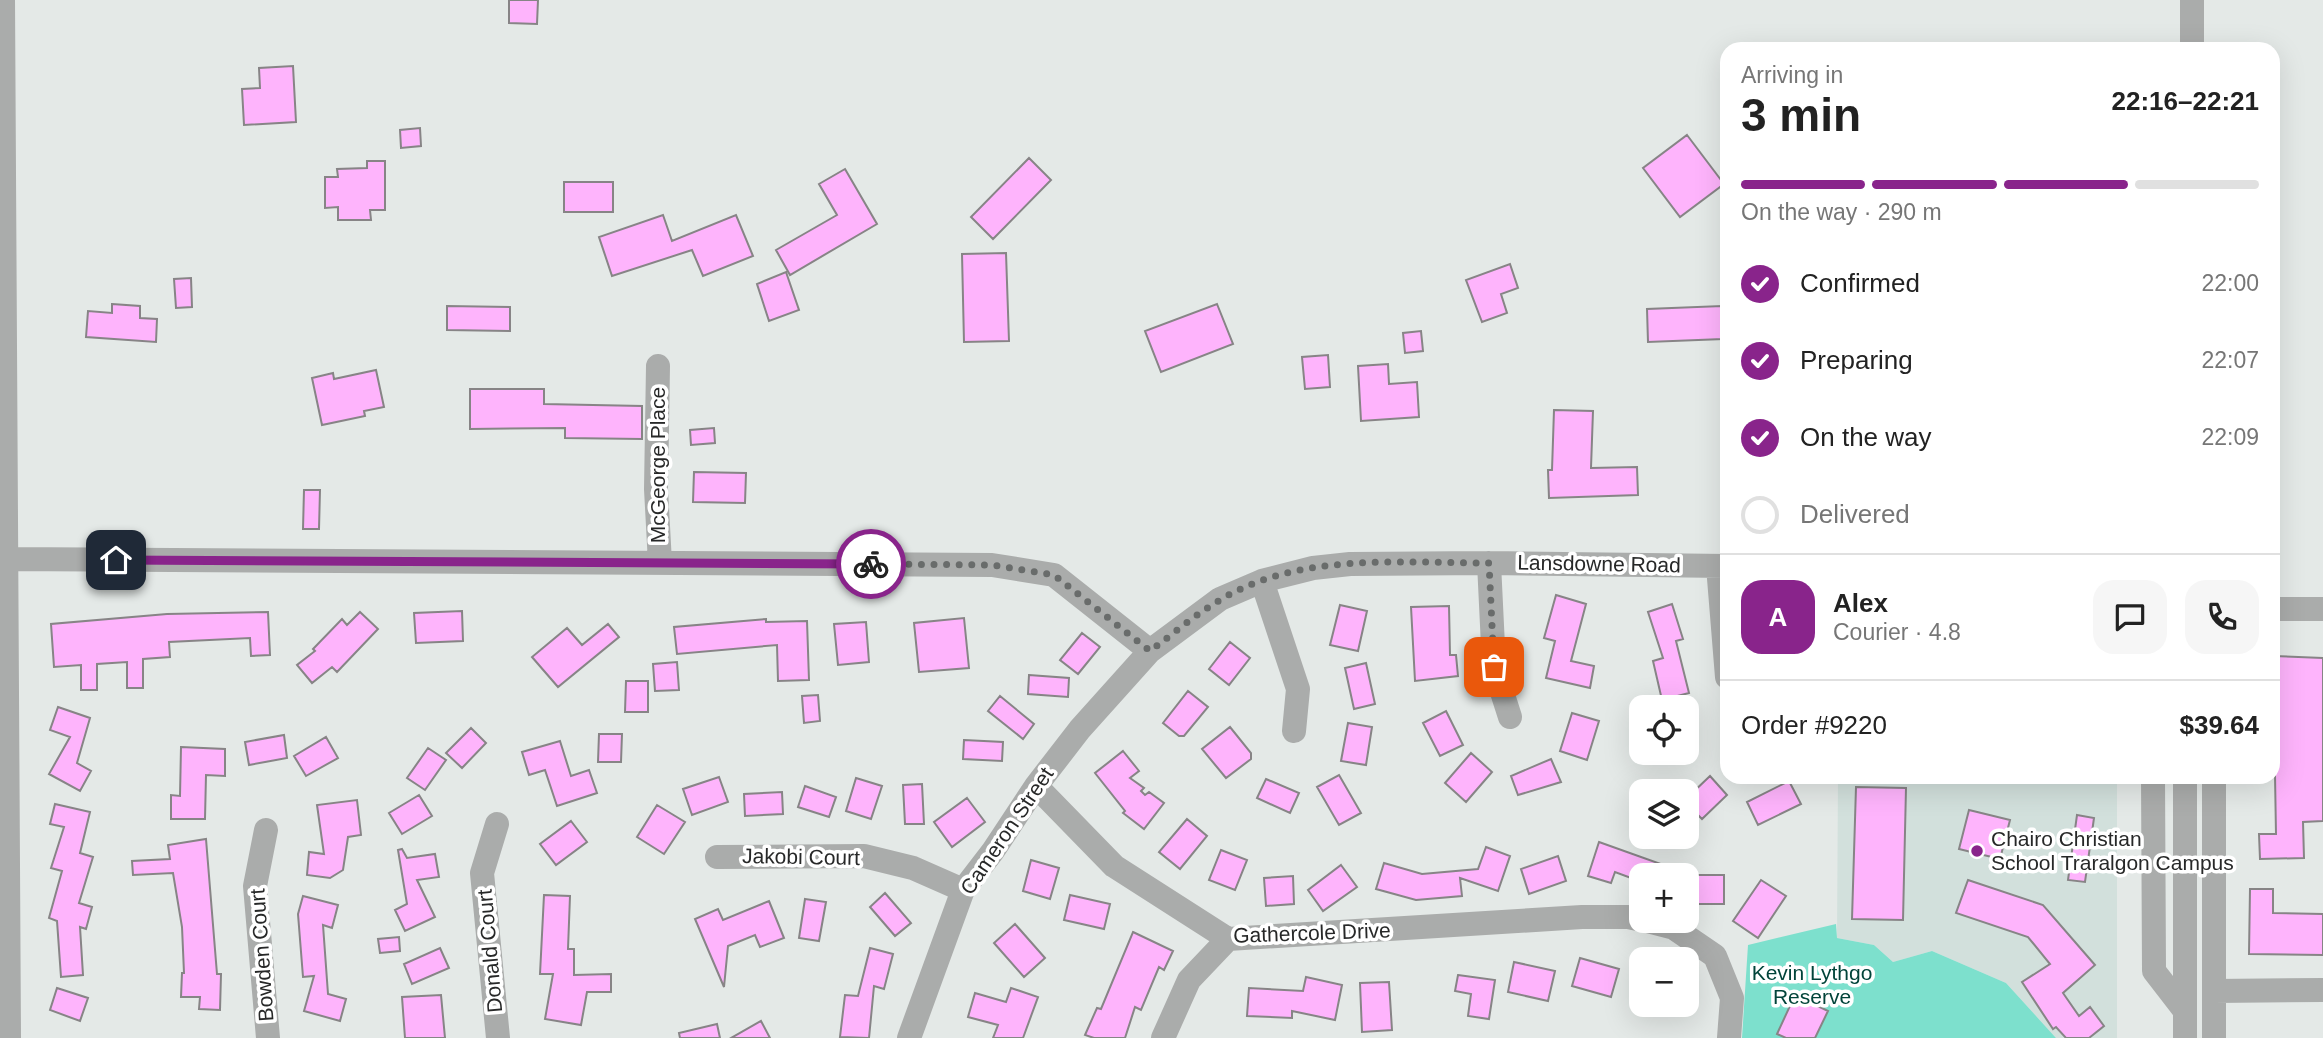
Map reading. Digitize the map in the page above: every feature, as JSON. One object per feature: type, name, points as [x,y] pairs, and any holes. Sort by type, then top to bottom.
[{"type":"street","points":[[2,0],[8,559],[9,1038]]},
{"type":"street","points":[[2192,0],[2192,42]]},
{"type":"street","name":"McGeorge Place","points":[[658,366],[656,489],[660,563]]},
{"type":"street","points":[[8,559],[992,565],[1054,575],[1150,651]]},
{"type":"street","points":[[1489,563],[1494,667],[1510,717]]},
{"type":"street","name":"Lansdowne Road","points":[[1150,651],[1220,599],[1262,580],[1314,568],[1350,564],[1489,563],[1720,566]]},
{"type":"street","points":[[1262,580],[1298,689],[1294,731]]},
{"type":"street","points":[[2280,609],[2323,609]]},
{"type":"street","name":"Cameron Street","points":[[909,1038],[963,890],[1080,729],[1150,651]]},
{"type":"street","points":[[2153,784],[2154,971],[2185,1012]]},
{"type":"street","points":[[2185,784],[2185,1038]]},
{"type":"street","points":[[2214,784],[2214,1038]]},
{"type":"street","name":"Gathercole Drive","points":[[1036,786],[1114,866],[1228,939],[1582,917],[1629,917]]},
{"type":"street","name":"Donald Court","points":[[497,824],[482,873],[498,1038]]},
{"type":"street","name":"Bowden Court","points":[[266,830],[255,886],[268,1038]]},
{"type":"street","name":"Jakobi Court","points":[[717,857],[864,856],[913,869],[963,890]]},
{"type":"street","name":"Gathercole Drive","points":[[1681,933],[1714,956],[1732,998],[1729,1038]]},
{"type":"street","points":[[1163,1038],[1189,980],[1228,939]]},
{"type":"street","points":[[2214,991],[2323,990]]},
{"type":"shaded area","name":"Chairo Christian School Traralgon Campus","points":[[1838,784],[2117,784],[2117,1038],[2056,1038],[2006,983],[1932,951],[1893,962],[1874,945],[1837,938]]},
{"type":"green space","name":"Kevin Lythgo Reserve","points":[[1836,924],[1837,938],[1874,945],[1893,962],[1932,951],[2006,983],[2056,1038],[1742,1038],[1748,945]]},
{"type":"building","points":[[509,0],[538,0],[537,24],[509,23]]},
{"type":"building","points":[[293,66],[296,122],[244,125],[242,89],[260,88],[259,68]]},
{"type":"building","points":[[420,128],[421,146],[401,148],[400,130]]},
{"type":"building","points":[[1687,135],[1720,179],[1720,187],[1680,217],[1643,168]]},
{"type":"building","points":[[1029,158],[1051,180],[993,239],[971,217]]},
{"type":"building","points":[[367,161],[385,161],[385,210],[370,210],[371,220],[338,220],[338,207],[325,208],[325,177],[338,177],[337,169],[367,168]]},
{"type":"building","points":[[845,169],[877,224],[790,275],[776,250],[837,215],[819,184]]},
{"type":"building","points":[[564,182],[613,182],[613,212],[564,212]]},
{"type":"building","points":[[663,215],[672,241],[736,215],[753,256],[703,276],[692,250],[612,276],[599,237]]},
{"type":"building","points":[[1006,253],[1009,341],[964,342],[962,254]]},
{"type":"building","points":[[1510,264],[1518,288],[1501,294],[1507,313],[1482,322],[1466,280]]},
{"type":"building","points":[[786,272],[799,310],[769,321],[757,284]]},
{"type":"building","points":[[191,278],[192,307],[176,308],[174,279]]},
{"type":"building","points":[[112,304],[140,306],[140,318],[157,319],[156,342],[86,337],[88,311],[112,313]]},
{"type":"building","points":[[1217,304],[1233,344],[1161,372],[1145,331]]},
{"type":"building","points":[[447,306],[510,307],[510,331],[447,330]]},
{"type":"building","points":[[1720,306],[1720,339],[1648,342],[1647,309]]},
{"type":"building","points":[[1421,331],[1423,351],[1405,353],[1403,333]]},
{"type":"building","points":[[1328,355],[1330,387],[1305,389],[1302,357]]},
{"type":"building","points":[[1388,364],[1389,384],[1417,382],[1419,417],[1361,421],[1358,366]]},
{"type":"building","points":[[376,370],[384,407],[364,411],[365,416],[322,425],[312,378],[333,373],[334,379]]},
{"type":"building","points":[[470,389],[544,389],[544,404],[642,406],[642,439],[565,438],[565,428],[470,429]]},
{"type":"building","points":[[1554,410],[1593,411],[1591,468],[1637,467],[1638,495],[1549,498],[1548,470],[1552,470]]},
{"type":"building","points":[[714,428],[715,443],[691,445],[690,430]]},
{"type":"building","points":[[694,472],[746,473],[745,503],[693,502]]},
{"type":"building","points":[[304,490],[320,490],[319,529],[303,529]]},
{"type":"building","points":[[1556,595],[1586,604],[1571,661],[1594,666],[1590,688],[1546,678],[1555,641],[1544,638]]},
{"type":"building","points":[[1672,604],[1683,639],[1676,641],[1689,693],[1661,695],[1653,661],[1663,658],[1648,612]]},
{"type":"building","points":[[1340,605],[1367,611],[1358,651],[1330,645]]},
{"type":"building","points":[[1449,606],[1450,655],[1456,655],[1458,676],[1415,681],[1411,607]]},
{"type":"building","points":[[462,611],[463,641],[416,643],[414,613]]},
{"type":"building","points":[[268,612],[270,655],[251,656],[250,638],[169,642],[170,657],[143,659],[143,688],[127,688],[127,662],[97,664],[97,690],[81,690],[81,665],[54,667],[51,624],[167,614]]},
{"type":"building","points":[[360,612],[378,629],[337,672],[332,667],[312,683],[297,665],[315,651],[313,649],[342,619],[347,625]]},
{"type":"building","points":[[964,618],[969,668],[919,672],[914,623]]},
{"type":"building","points":[[766,619],[766,622],[807,621],[809,680],[778,681],[777,645],[677,654],[674,627]]},
{"type":"building","points":[[866,622],[869,662],[838,665],[834,624]]},
{"type":"building","points":[[608,624],[619,637],[558,687],[532,657],[567,628],[582,645]]},
{"type":"building","points":[[1082,633],[1100,647],[1078,674],[1060,660]]},
{"type":"building","points":[[1230,642],[1250,658],[1229,685],[1209,669]]},
{"type":"building","points":[[2280,656],[2323,658],[2323,821],[2303,822],[2304,858],[2260,859],[2259,834],[2276,834],[2275,784],[2280,784]]},
{"type":"building","points":[[677,662],[679,690],[655,691],[653,664]]},
{"type":"building","points":[[1366,663],[1375,704],[1354,709],[1345,668]]},
{"type":"building","points":[[1029,675],[1069,678],[1068,697],[1028,694]]},
{"type":"building","points":[[626,681],[648,681],[648,712],[625,712]]},
{"type":"building","points":[[1188,691],[1208,707],[1184,736],[1179,736],[1163,723]]},
{"type":"building","points":[[818,695],[820,721],[804,723],[802,696]]},
{"type":"building","points":[[1000,696],[1034,724],[1023,739],[988,711]]},
{"type":"building","points":[[58,707],[90,718],[77,763],[91,771],[80,791],[49,774],[70,737],[50,730]]},
{"type":"building","points":[[1446,711],[1463,745],[1440,756],[1423,723]]},
{"type":"building","points":[[1572,713],[1599,721],[1587,760],[1560,751]]},
{"type":"building","points":[[1348,723],[1372,727],[1366,765],[1341,761]]},
{"type":"building","points":[[1230,727],[1251,753],[1251,759],[1226,778],[1202,749]]},
{"type":"building","points":[[471,728],[486,743],[462,768],[446,753]]},
{"type":"building","points":[[599,734],[622,734],[621,762],[598,762]]},
{"type":"building","points":[[284,735],[287,758],[249,765],[245,742]]},
{"type":"building","points":[[326,737],[338,758],[306,776],[294,756]]},
{"type":"building","points":[[964,740],[1003,742],[1002,761],[963,759]]},
{"type":"building","points":[[560,741],[571,776],[589,770],[597,793],[557,806],[545,770],[529,775],[522,752]]},
{"type":"building","points":[[181,747],[225,749],[225,776],[206,775],[205,819],[171,819],[171,795],[180,796]]},
{"type":"building","points":[[428,748],[446,760],[425,790],[407,778]]},
{"type":"building","points":[[1123,751],[1139,771],[1130,778],[1144,788],[1141,791],[1145,795],[1149,792],[1164,803],[1144,829],[1123,813],[1125,811],[1095,773]]},
{"type":"building","points":[[1471,753],[1492,772],[1466,802],[1445,783]]},
{"type":"building","points":[[1551,759],[1561,782],[1518,795],[1511,776]]},
{"type":"building","points":[[1339,775],[1361,813],[1339,825],[1317,787]]},
{"type":"building","points":[[1710,776],[1727,795],[1702,819],[1699,816],[1699,787]]},
{"type":"building","points":[[719,777],[728,802],[692,815],[683,789]]},
{"type":"building","points":[[856,778],[882,786],[871,819],[846,811]]},
{"type":"building","points":[[1266,779],[1299,793],[1290,813],[1257,798]]},
{"type":"building","points":[[922,784],[924,824],[905,824],[903,785]]},
{"type":"building","points":[[1783,784],[1791,784],[1801,804],[1758,825],[1747,802]]},
{"type":"building","points":[[805,786],[836,797],[829,817],[798,807]]},
{"type":"building","points":[[1856,787],[1906,788],[1903,920],[1852,919]]},
{"type":"building","points":[[782,792],[783,814],[745,816],[744,794]]},
{"type":"building","points":[[419,795],[432,816],[402,834],[389,813]]},
{"type":"building","points":[[967,798],[985,822],[952,847],[934,822]]},
{"type":"building","points":[[357,800],[361,835],[348,837],[343,870],[330,878],[307,875],[309,852],[324,854],[317,805]]},
{"type":"building","points":[[55,804],[90,812],[80,853],[93,857],[79,903],[92,907],[86,929],[80,927],[83,975],[61,977],[57,921],[49,918],[62,871],[51,868],[64,827],[50,824]]},
{"type":"building","points":[[657,805],[685,822],[664,854],[637,837]]},
{"type":"building","points":[[1969,810],[2010,820],[2000,859],[1959,849]]},
{"type":"building","points":[[2077,815],[2094,818],[2085,882],[2068,880]]},
{"type":"building","points":[[1187,819],[1207,836],[1180,869],[1159,852]]},
{"type":"building","points":[[571,821],[587,842],[556,865],[540,844]]},
{"type":"building","points":[[206,839],[217,974],[221,974],[220,1010],[199,1009],[200,997],[181,997],[184,973],[182,927],[173,873],[133,875],[132,861],[170,859],[168,845]]},
{"type":"building","points":[[1599,842],[1658,863],[1629,863],[1629,877],[1615,872],[1611,883],[1588,876]]},
{"type":"building","points":[[1486,847],[1510,856],[1498,891],[1460,878],[1462,896],[1416,900],[1376,889],[1384,863],[1422,874],[1478,869]]},
{"type":"building","points":[[402,849],[407,858],[435,854],[439,877],[417,880],[435,917],[405,931],[395,910],[407,904],[398,850]]},
{"type":"building","points":[[1221,850],[1247,860],[1235,890],[1209,880]]},
{"type":"building","points":[[1558,856],[1566,881],[1529,894],[1521,869]]},
{"type":"building","points":[[1031,860],[1059,868],[1050,899],[1023,891]]},
{"type":"building","points":[[1341,865],[1357,887],[1323,911],[1308,890]]},
{"type":"building","points":[[1699,875],[1724,875],[1724,904],[1699,904]]},
{"type":"building","points":[[1293,876],[1294,904],[1266,906],[1264,878]]},
{"type":"building","points":[[1761,880],[1786,896],[1758,938],[1733,921]]},
{"type":"building","points":[[1968,880],[2043,905],[2095,965],[2063,993],[2079,1016],[2090,1007],[2104,1026],[2089,1038],[2066,1038],[2056,1027],[2053,1029],[2022,982],[2050,964],[2028,937],[1956,913]]},
{"type":"building","points":[[2250,889],[2273,889],[2273,913],[2323,914],[2323,955],[2249,954]]},
{"type":"building","points":[[885,893],[911,923],[895,936],[870,907]]},
{"type":"building","points":[[544,895],[570,896],[568,949],[574,949],[574,975],[611,974],[611,992],[587,992],[581,1025],[545,1019],[553,974],[540,974]]},
{"type":"building","points":[[1070,895],[1110,904],[1104,929],[1064,920]]},
{"type":"building","points":[[303,896],[338,905],[332,928],[323,925],[328,994],[346,999],[340,1021],[304,1011],[314,976],[303,977],[298,914]]},
{"type":"building","points":[[805,899],[826,902],[819,941],[799,938]]},
{"type":"building","points":[[769,901],[784,938],[760,947],[755,935],[728,946],[724,987],[695,919],[718,909],[723,920]]},
{"type":"building","points":[[1015,924],[1045,958],[1024,977],[994,943]]},
{"type":"building","points":[[1133,932],[1173,951],[1164,970],[1159,967],[1141,1010],[1135,1007],[1125,1038],[1094,1038],[1085,1035],[1097,1008],[1101,1009]]},
{"type":"building","points":[[399,937],[400,951],[380,953],[378,939]]},
{"type":"building","points":[[440,948],[449,968],[412,984],[404,964]]},
{"type":"building","points":[[870,948],[893,954],[884,989],[874,986],[869,1038],[840,1037],[845,995],[858,996]]},
{"type":"building","points":[[1580,958],[1619,969],[1611,997],[1572,986]]},
{"type":"building","points":[[1514,962],[1555,971],[1548,1001],[1508,992]]},
{"type":"building","points":[[1458,975],[1495,980],[1489,1019],[1468,1016],[1471,994],[1455,991]]},
{"type":"building","points":[[1306,977],[1342,985],[1335,1020],[1292,1011],[1292,1018],[1247,1016],[1249,988],[1303,991]]},
{"type":"building","points":[[1389,982],[1392,1030],[1362,1032],[1360,983]]},
{"type":"building","points":[[57,988],[88,998],[80,1021],[50,1010]]},
{"type":"building","points":[[1011,988],[1038,997],[1023,1038],[993,1038],[998,1025],[968,1017],[975,993],[1006,1002]]},
{"type":"building","points":[[441,995],[445,1038],[405,1038],[402,997]]},
{"type":"building","points":[[1795,995],[1828,1011],[1815,1038],[1786,1038],[1777,1034]]},
{"type":"building","points":[[761,1021],[770,1038],[731,1038]]},
{"type":"building","points":[[717,1024],[720,1038],[680,1038],[679,1033]]},
{"type":"way so far","points":[[871,564],[992,565],[1054,575],[1150,651],[1220,599],[1262,580],[1314,568],[1350,564],[1489,563],[1494,667]]},
{"type":"place","name":"Chairo Christian School Traralgon Campus","points":[[1977,851]]},
{"type":"route","points":[[116,560],[871,564]]}]
